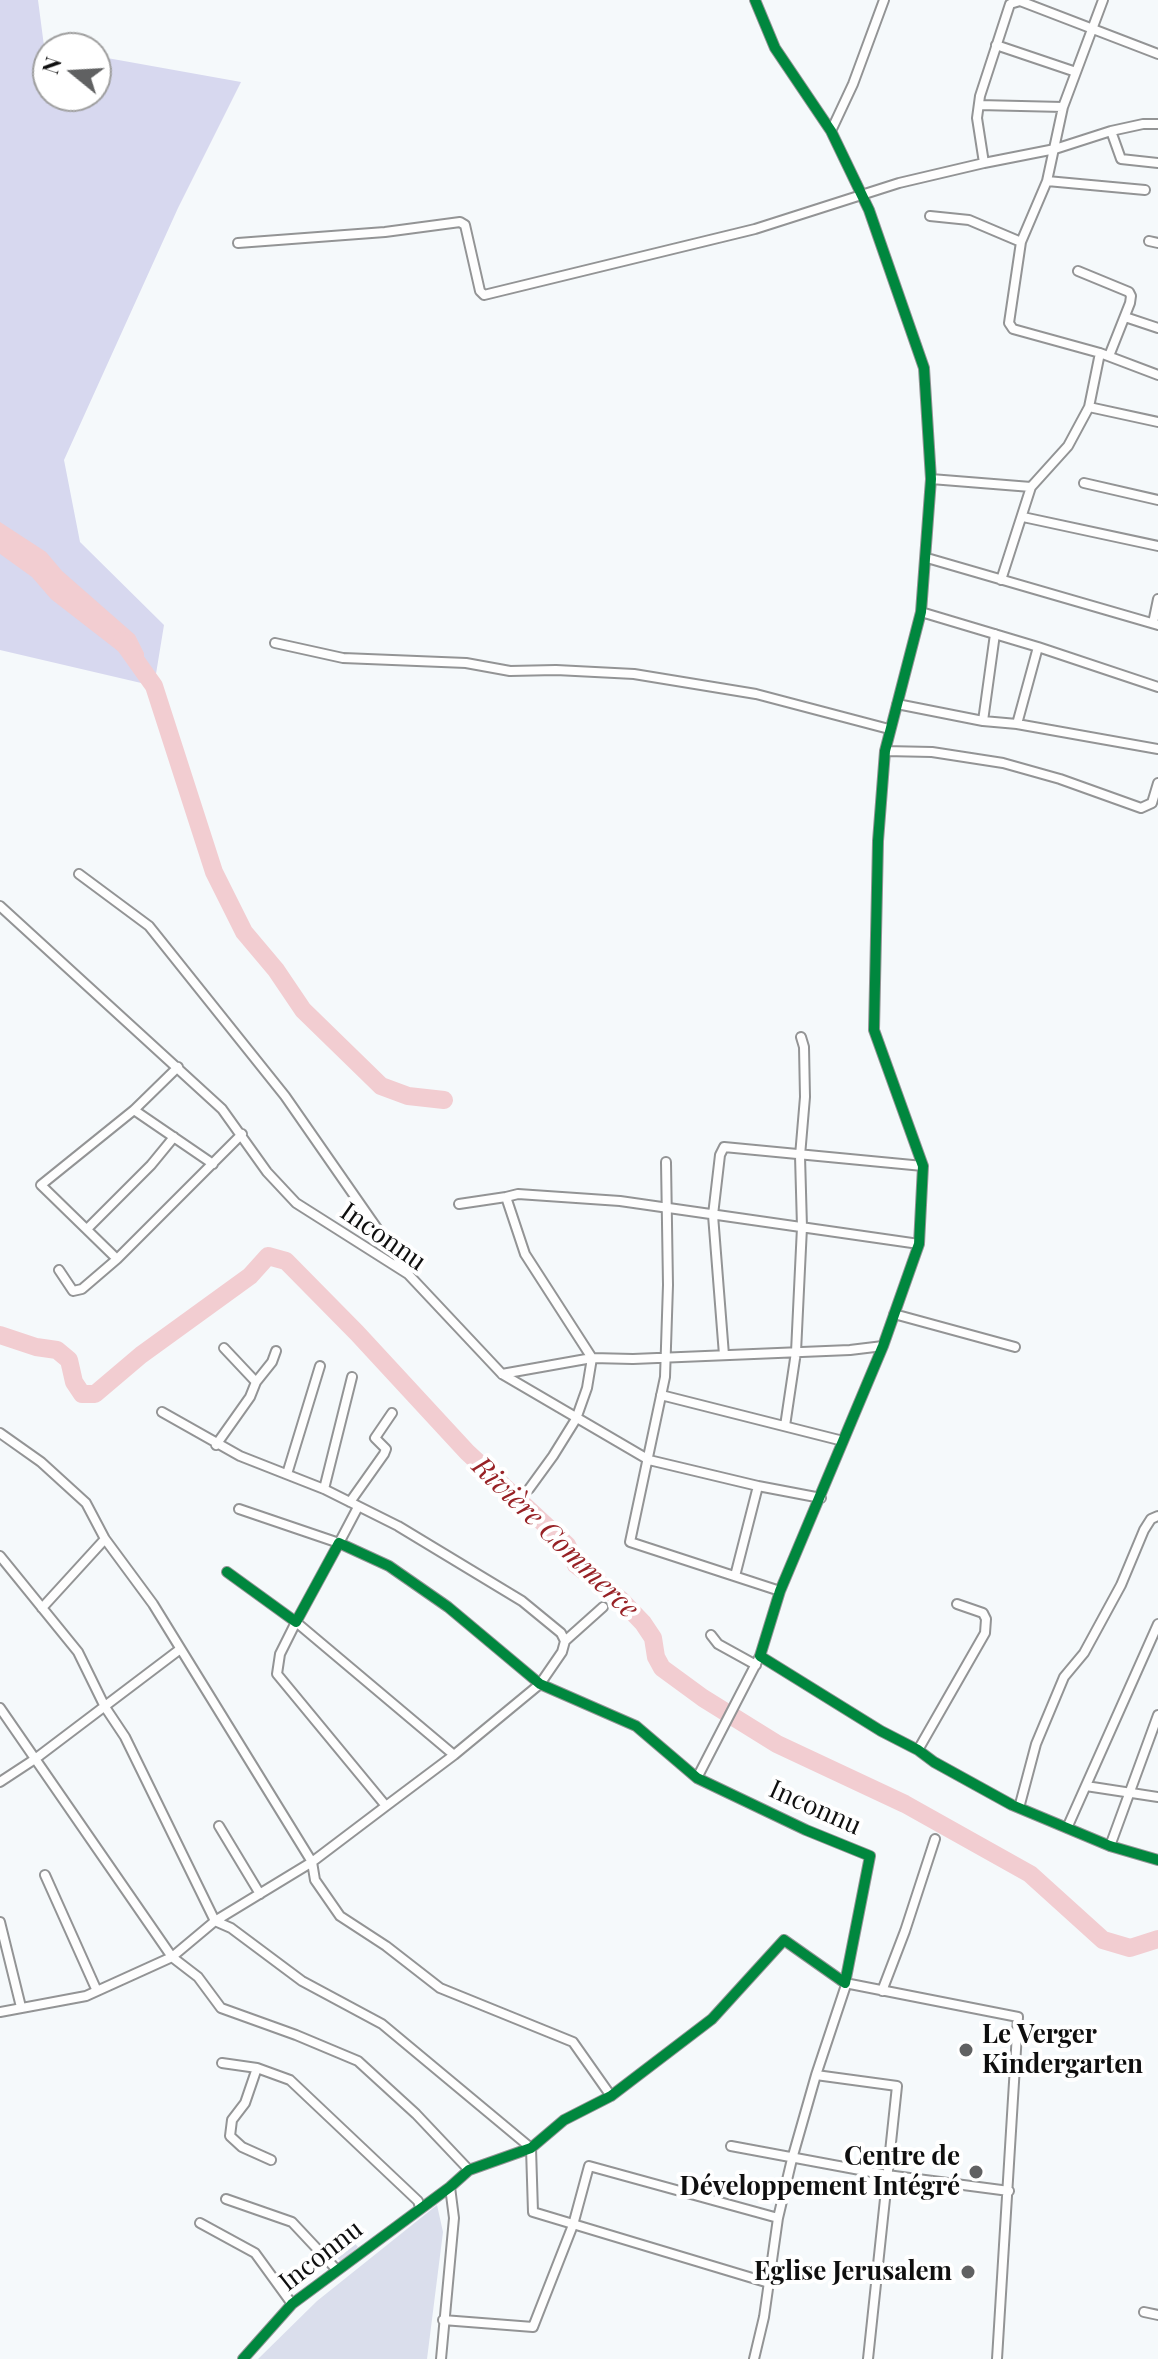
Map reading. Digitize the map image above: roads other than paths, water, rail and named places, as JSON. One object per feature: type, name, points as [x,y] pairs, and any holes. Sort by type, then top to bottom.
[{"type":"street","points":[[697,1778],[758,1661],[780,1591],[883,1346],[919,1244],[923,1166],[874,1030],[878,841],[885,751],[921,612],[927,558],[931,479],[924,368],[862,194],[831,131],[775,48],[755,0]]},
{"type":"street","points":[[831,131],[853,84],[884,0]]},
{"type":"street","points":[[1103,0],[1063,107],[1047,181],[1021,242],[1009,323],[1013,329],[1104,354],[1158,375]]},
{"type":"street","points":[[984,163],[977,118],[979,105],[1008,7],[1015,2],[1093,27],[1158,54]]},
{"type":"street","points":[[996,45],[1076,72]]},
{"type":"street","points":[[979,105],[1063,107]]},
{"type":"street","points":[[238,243],[385,232],[460,222],[465,225],[480,291],[484,295],[727,237],[862,194],[984,163],[1055,149],[1111,131],[1158,124]]},
{"type":"street","points":[[1111,131],[1121,159],[1158,163]]},
{"type":"street","points":[[1047,181],[1145,190]]},
{"type":"street","points":[[930,216],[969,220],[1021,242]]},
{"type":"street","points":[[1001,580],[1031,487],[1068,446],[1089,407],[1104,354],[1131,300],[1129,292],[1078,271]]},
{"type":"street","points":[[1125,317],[1158,328]]},
{"type":"street","points":[[1089,407],[1158,422]]},
{"type":"street","points":[[931,479],[1031,487]]},
{"type":"street","points":[[1084,483],[1158,500]]},
{"type":"street","points":[[1023,517],[1158,546]]},
{"type":"street","points":[[927,558],[1155,624],[1158,599]]},
{"type":"street","points":[[921,612],[1158,687]]},
{"type":"street","points":[[983,721],[995,634]]},
{"type":"street","points":[[275,643],[343,658],[466,663],[510,671],[556,670],[647,676],[756,694],[889,729]]},
{"type":"street","points":[[1017,724],[1038,647]]},
{"type":"street","points":[[897,704],[1158,749]]},
{"type":"street","points":[[885,751],[932,752],[1003,763],[1060,779],[1141,808],[1152,803],[1158,783]]},
{"type":"street","points":[[79,874],[149,926],[285,1096],[408,1274]]},
{"type":"street","name":"Inconnu","points":[[0,906],[222,1109],[267,1172],[296,1203],[408,1274],[502,1374],[649,1460],[821,1498]]},
{"type":"street","points":[[785,1426],[796,1352],[802,1227],[800,1156],[805,1097],[801,1037]]},
{"type":"street","points":[[117,1259],[41,1185],[134,1110],[178,1067]]},
{"type":"street","points":[[134,1110],[213,1164]]},
{"type":"street","points":[[59,1270],[73,1291],[82,1289],[117,1259],[242,1134]]},
{"type":"street","points":[[87,1229],[151,1165],[174,1137]]},
{"type":"street","points":[[724,1355],[713,1215],[720,1155],[724,1147],[923,1166]]},
{"type":"street","points":[[666,1162],[666,1358],[649,1460],[630,1542],[780,1591]]},
{"type":"street","points":[[459,1204],[518,1194],[577,1197],[919,1244]]},
{"type":"street","points":[[506,1197],[525,1254],[592,1358],[587,1388],[576,1419],[529,1489]]},
{"type":"street","points":[[894,1314],[1015,1347]]},
{"type":"street","points":[[502,1374],[592,1358],[666,1358],[883,1346]]},
{"type":"street","points":[[224,1348],[256,1382]]},
{"type":"street","points":[[216,1445],[250,1397],[276,1351]]},
{"type":"street","points":[[287,1474],[320,1366]]},
{"type":"street","points":[[324,1489],[352,1377]]},
{"type":"street","points":[[661,1395],[843,1441]]},
{"type":"street","points":[[162,1412],[216,1445],[324,1489],[398,1526],[522,1601],[561,1633],[565,1641]]},
{"type":"street","points":[[386,1806],[277,1674],[280,1654],[339,1543],[354,1504],[384,1454],[386,1449],[375,1438],[392,1413]]},
{"type":"street","points":[[0,1433],[41,1462],[86,1503],[105,1539],[153,1604],[312,1862],[315,1880],[340,1916],[386,1946],[440,1988],[573,2042],[611,2096]]},
{"type":"street","points":[[735,1576],[758,1486]]},
{"type":"street","name":"Inconnu","points":[[239,1509],[339,1543],[401,1574],[448,1607],[537,1681],[636,1726],[697,1778],[806,1830],[870,1856],[846,1984],[816,2075],[778,2218],[754,2359]]},
{"type":"street","points":[[1019,1808],[1036,1744],[1064,1677],[1084,1653],[1121,1585],[1144,1530],[1151,1519],[1158,1516]]},
{"type":"street","points":[[42,1608],[105,1539]]},
{"type":"street","points":[[0,1556],[78,1652],[105,1707],[125,1737],[215,1921],[231,1928],[302,1981],[382,2024],[531,2148],[533,2212],[769,2283]]},
{"type":"street","points":[[227,1572],[296,1622],[454,1755]]},
{"type":"street","points":[[918,1750],[985,1633],[983,1613],[957,1604]]},
{"type":"street","points":[[0,2012],[86,1996],[172,1957],[215,1921],[312,1862],[454,1755],[537,1681],[562,1652],[565,1641],[603,1607]]},
{"type":"street","points":[[1067,1828],[1158,1624]]},
{"type":"street","points":[[711,1635],[718,1644],[758,1661],[1019,1808],[1110,1846],[1158,1860]]},
{"type":"street","points":[[0,1782],[179,1650]]},
{"type":"street","points":[[2,1714],[172,1957],[198,1977],[221,2008],[358,2061],[416,2114],[469,2170]]},
{"type":"street","points":[[1110,1846],[1158,1715]]},
{"type":"street","points":[[1086,1786],[1158,1797]]},
{"type":"street","points":[[219,1826],[260,1894]]},
{"type":"street","points":[[882,1991],[935,1839]]},
{"type":"street","points":[[45,1875],[97,1991]]},
{"type":"street","points":[[0,1922],[21,2007]]},
{"type":"street","name":"Inconnu","points":[[243,2359],[292,2304],[469,2170],[531,2148],[564,2120],[611,2096],[712,2019],[784,1940],[846,1984],[1018,2017],[997,2359]]},
{"type":"street","points":[[222,2063],[257,2068],[290,2080],[418,2201],[420,2207]]},
{"type":"street","points":[[257,2068],[245,2103],[229,2129],[234,2141],[242,2147],[271,2160]]},
{"type":"street","points":[[816,2075],[897,2086],[868,2359]]},
{"type":"street","points":[[731,2146],[887,2175],[1009,2191]]},
{"type":"street","points":[[443,2320],[533,2327],[573,2225],[589,2166],[778,2218]]},
{"type":"street","points":[[441,2359],[454,2218],[450,2187]]},
{"type":"street","name":"Inconnu","points":[[226,2199],[292,2222],[337,2270]]},
{"type":"street","name":"Inconnu","points":[[200,2223],[255,2253],[292,2304]]},
{"type":"street","points":[[1144,2312],[1158,2315]]},
{"type":"waterway","points":[[122,641],[154,686],[214,872],[244,932],[276,970],[303,1010],[381,1086],[408,1096],[444,1100]]},
{"type":"waterway","name":"Rivière Commerce","points":[[0,1335],[36,1347],[57,1350],[69,1360],[74,1382],[82,1394],[95,1394],[141,1355],[250,1276],[268,1256],[286,1261],[467,1452],[567,1545],[576,1565],[620,1599],[643,1623],[653,1638],[656,1657],[662,1668],[703,1698],[777,1744],[905,1804],[1030,1874],[1103,1940],[1130,1948],[1158,1939]]},
{"type":"place","name":"Le Verger Kindergarten","points":[[966,2050]]},
{"type":"place","name":"Centre de Développement Intégré","points":[[976,2172]]},
{"type":"place","name":"Eglise Jerusalem","points":[[968,2272]]}]
